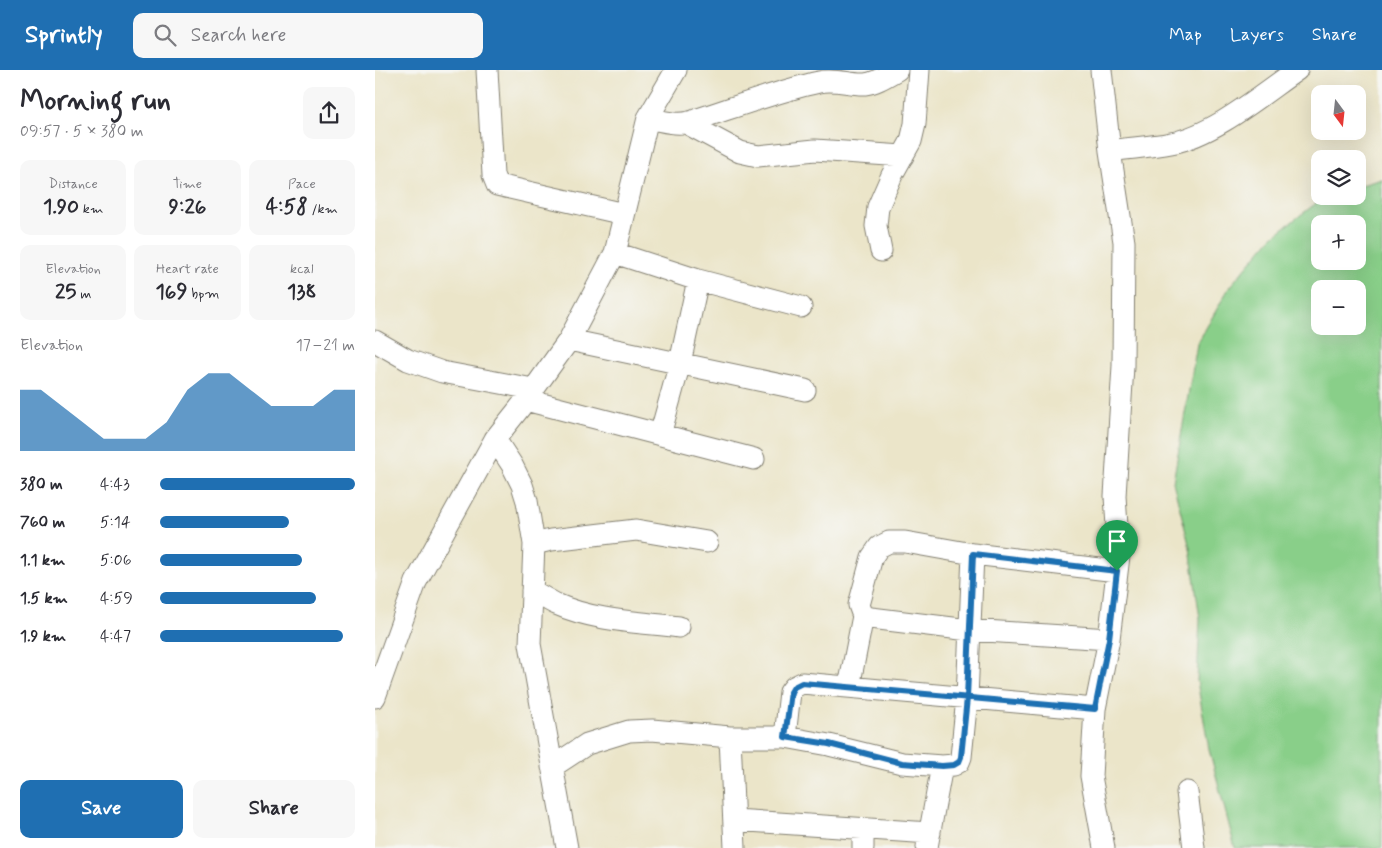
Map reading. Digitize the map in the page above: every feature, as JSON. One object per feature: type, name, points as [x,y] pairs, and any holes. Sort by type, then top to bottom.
[{"type":"street","points":[[487,70],[493,176],[497,185],[624,214]]},
{"type":"street","points":[[375,697],[416,582],[495,439],[569,340],[615,253],[648,118],[676,70]]},
{"type":"street","points":[[688,124],[698,119],[802,86],[823,81],[866,84],[897,70]]},
{"type":"street","points":[[881,251],[876,226],[877,208],[911,141],[915,124],[919,70]]},
{"type":"street","points":[[1101,70],[1110,151],[1124,242],[1123,366],[1115,496],[1119,556],[1109,639],[1095,709],[1091,776],[1104,848]]},
{"type":"street","points":[[1110,151],[1172,143],[1202,132],[1227,118],[1297,70]]},
{"type":"street","points":[[648,118],[688,124],[740,152],[758,156],[815,150],[903,156]]},
{"type":"street","points":[[615,253],[698,280],[801,307]]},
{"type":"street","points":[[660,435],[680,364],[698,280]]},
{"type":"street","points":[[569,340],[805,390]]},
{"type":"street","points":[[375,341],[409,360],[442,372],[529,395],[660,435],[754,459]]},
{"type":"street","points":[[495,439],[512,465],[522,485],[527,501],[534,544],[530,644],[567,848]]},
{"type":"street","points":[[534,544],[551,540],[636,530],[707,542]]},
{"type":"street","points":[[849,687],[863,616],[859,605],[872,557],[879,547],[889,542],[905,542],[973,554],[1117,571]]},
{"type":"street","points":[[552,767],[587,744],[629,731],[652,730],[730,737],[785,737],[829,744],[902,763],[954,765],[959,762],[961,757],[967,698],[973,554]]},
{"type":"street","points":[[532,591],[557,604],[613,620],[679,627]]},
{"type":"street","points":[[863,616],[969,630],[1109,639]]},
{"type":"street","points":[[785,737],[791,692],[794,687],[802,683],[1095,709]]},
{"type":"street","points":[[730,737],[735,848]]},
{"type":"street","points":[[734,820],[863,838],[928,841],[942,766]]},
{"type":"street","points":[[1187,792],[1194,848]]},
{"type":"green space","points":[[1382,179],[1382,848],[1235,848],[1209,749],[1197,681],[1200,619],[1190,548],[1173,482],[1197,344],[1230,286],[1272,237],[1314,205],[1366,205],[1366,184]]},
{"type":"route","points":[[1117,571],[973,554],[967,698],[961,757],[959,762],[954,765],[902,763],[829,744],[785,737],[791,692],[794,687],[802,683],[967,698],[1095,709],[1109,639],[1117,571]]}]
